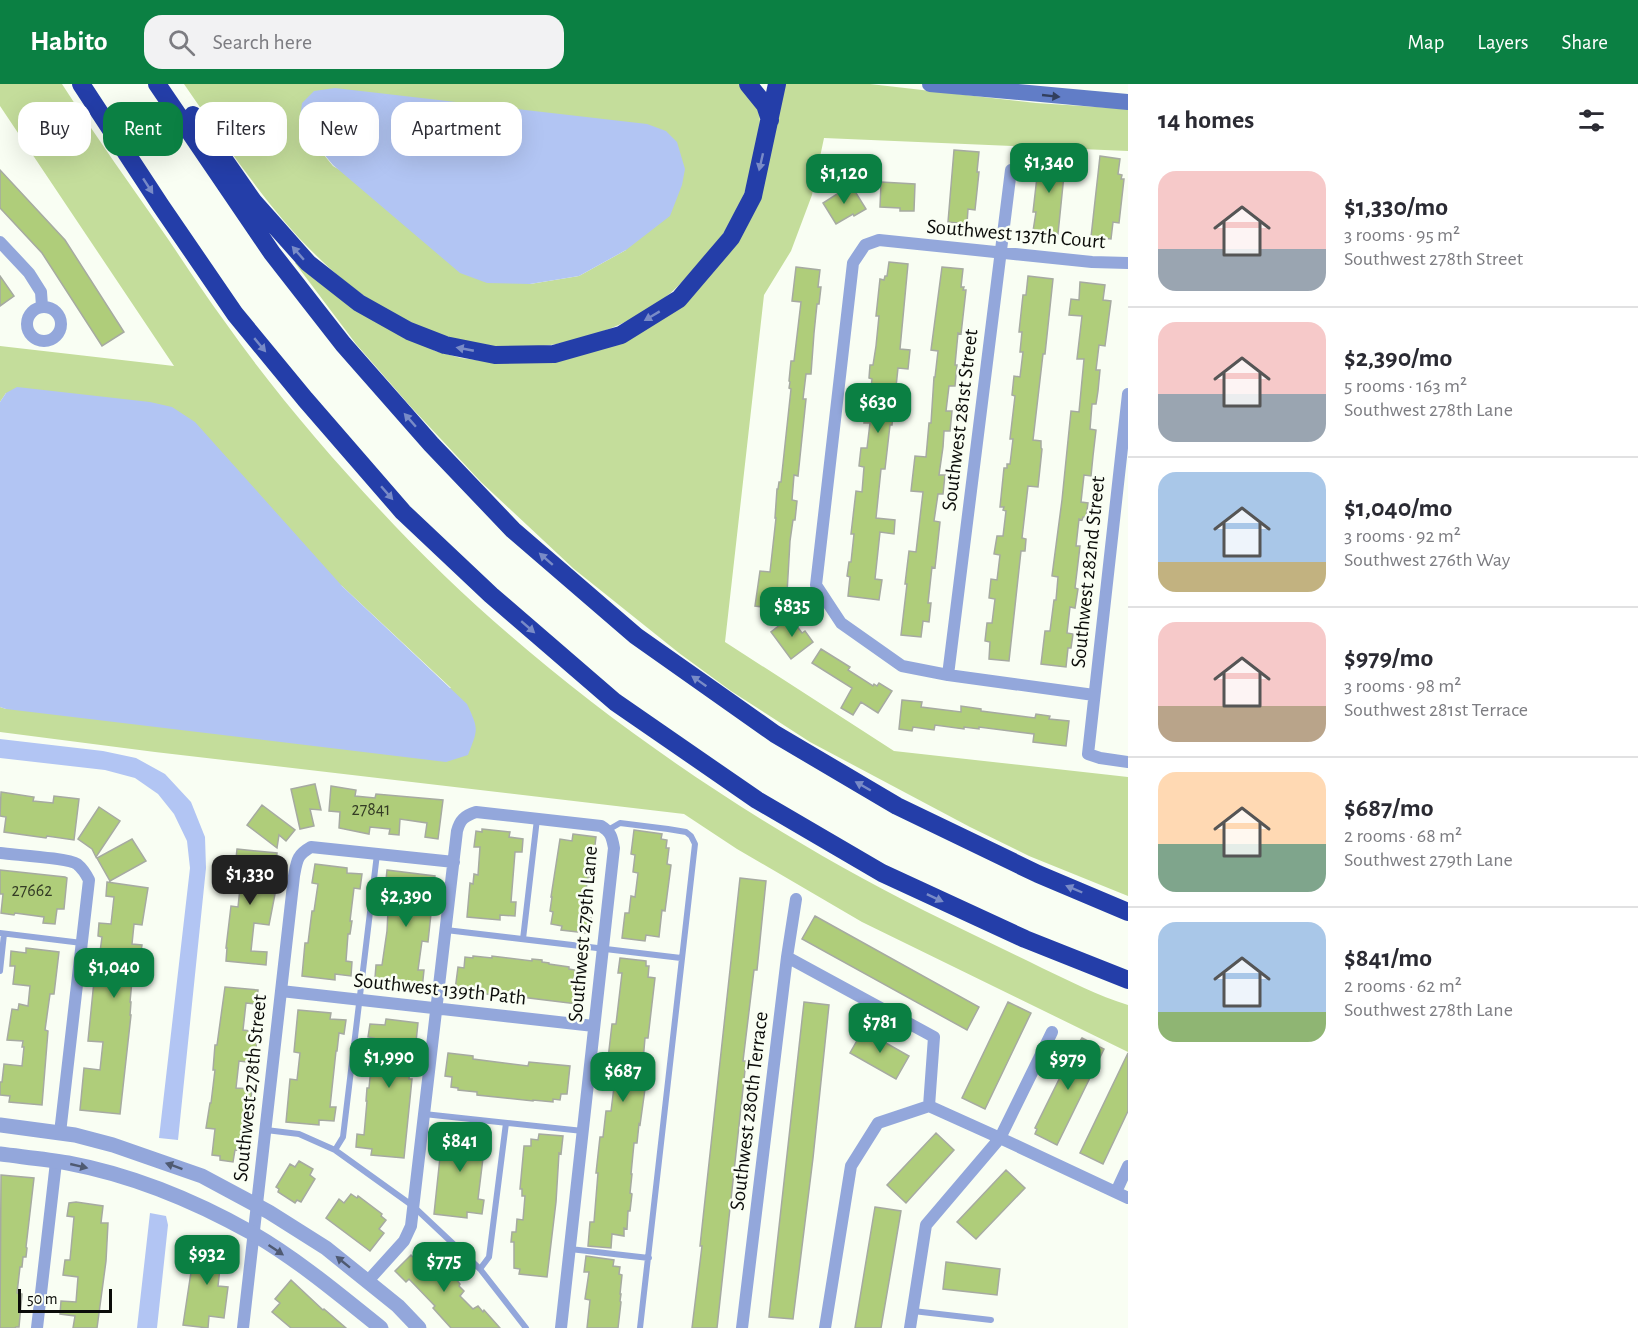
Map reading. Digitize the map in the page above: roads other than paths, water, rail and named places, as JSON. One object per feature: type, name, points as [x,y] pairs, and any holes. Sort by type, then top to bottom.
[{"type":"highway","points":[[81,84],[235,314],[403,512],[491,595],[615,702],[758,800],[882,873],[1024,939],[1128,980]]},
{"type":"highway","points":[[157,84],[272,253],[350,352],[431,444],[513,530],[627,629],[775,734],[897,806],[1038,874],[1128,912]]},
{"type":"highway","points":[[171,84],[253,201],[308,263],[359,303],[409,331],[445,345],[495,355],[554,354],[621,335],[679,299],[731,238],[753,196],[777,84]]},
{"type":"highway","points":[[748,84],[765,105],[770,121]]},
{"type":"main road","points":[[930,84],[1128,102]]},
{"type":"street","name":"Southwest 281st Street","points":[[948,675],[1011,170]]},
{"type":"street","name":"Southwest 137th Court","points":[[948,675],[902,666],[841,623],[816,585],[853,263],[865,245],[879,240],[1092,262],[1128,263]]},
{"type":"street","points":[[1,246],[29,273],[42,292],[42,306]]},
{"type":"street","name":"Southwest 282nd Street","points":[[1128,394],[1088,754],[1128,762]]},
{"type":"street","points":[[948,675],[1094,695]]},
{"type":"street","points":[[367,1282],[404,1240],[411,1226],[459,822],[465,816],[476,812],[601,826],[608,830]]},
{"type":"street","name":"Southwest 279th Lane","points":[[561,1328],[614,848],[612,836],[608,830]]},
{"type":"street","name":"Southwest 278th Street","points":[[243,1328],[297,860],[301,853],[311,847],[377,854]]},
{"type":"street","points":[[0,853],[76,863],[89,880],[60,1133]]},
{"type":"street","points":[[377,854],[454,862]]},
{"type":"street","name":"Southwest 280th Terrace","points":[[742,1328],[796,899]]},
{"type":"street","points":[[787,957],[934,1037],[929,1106]]},
{"type":"street","name":"Southwest 139th Path","points":[[281,992],[594,1026]]},
{"type":"street","points":[[910,1328],[926,1225],[1000,1138],[1052,1032]]},
{"type":"street","points":[[825,1328],[851,1166],[878,1123],[929,1106],[1128,1198]]},
{"type":"street","points":[[0,1125],[75,1135],[113,1145],[202,1176],[256,1205],[326,1248],[398,1306],[419,1328]]},
{"type":"street","points":[[0,1154],[103,1172],[180,1197],[254,1234],[313,1274],[381,1328]]},
{"type":"street","points":[[37,1328],[56,1162]]},
{"type":"street","points":[[1116,1192],[1128,1166]]},
{"type":"lane","points":[[523,939],[537,819]]},
{"type":"lane","points":[[608,830],[620,823],[686,832],[692,836],[695,843],[640,1328]]},
{"type":"lane","points":[[335,1150],[343,1137],[377,854]]},
{"type":"lane","points":[[446,930],[681,958]]},
{"type":"lane","points":[[0,971],[2,933],[82,943]]},
{"type":"lane","points":[[424,1114],[583,1131]]},
{"type":"lane","points":[[480,1269],[489,1257],[506,1123]]},
{"type":"lane","points":[[266,1130],[299,1134],[335,1150],[413,1206],[480,1269],[526,1328]]},
{"type":"lane","points":[[570,1249],[649,1258]]},
{"type":"lane","points":[[912,1311],[991,1320]]},
{"type":"water","points":[[335,88],[456,102],[391,102],[391,156],[522,156],[522,110],[647,124],[666,131],[677,142],[685,169],[682,185],[670,216],[626,250],[579,276],[530,284],[487,283],[460,273],[333,165],[325,156],[379,156],[379,102],[303,102],[314,91]]},
{"type":"water","points":[[17,387],[150,402],[172,407],[195,422],[342,586],[467,704],[476,730],[468,755],[446,762],[0,707],[0,402],[6,393]]},
{"type":"water","points":[[0,739],[103,751],[136,758],[165,774],[191,802],[205,837],[206,868],[178,1140],[159,1138],[190,868],[187,841],[174,814],[158,794],[135,778],[105,770],[0,758]]},
{"type":"water","points":[[150,1213],[166,1216],[168,1225],[157,1328],[137,1328]]}]
